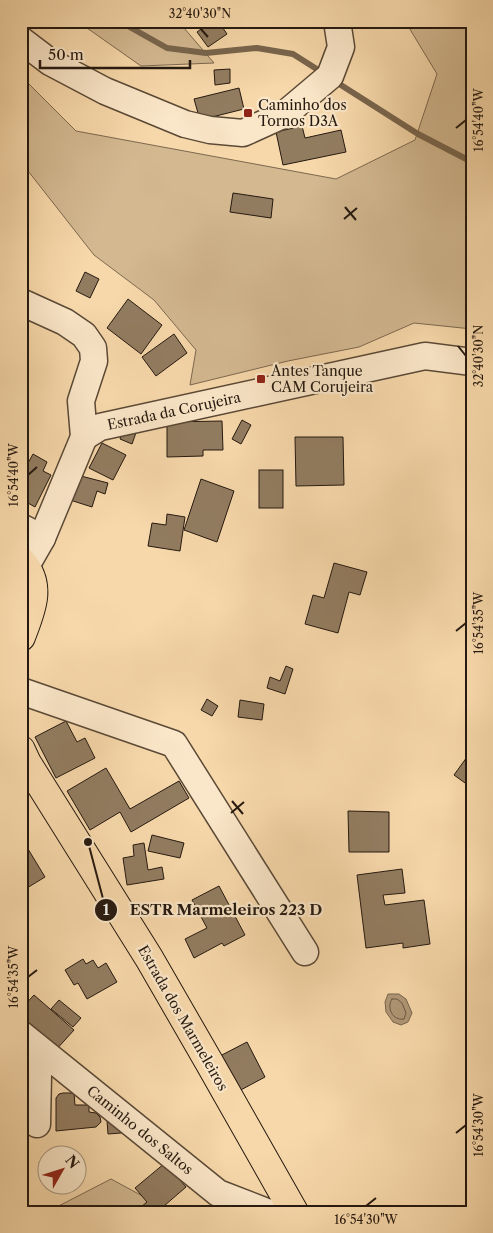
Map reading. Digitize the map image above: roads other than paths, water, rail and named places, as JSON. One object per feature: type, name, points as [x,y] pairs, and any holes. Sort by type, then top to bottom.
[{"type":"main road","points":[[21,637],[33,603],[33,584],[23,566]]},
{"type":"main road","name":"Estrada dos Marmeleiros","points":[[21,750],[27,763],[149,958],[294,1212]]},
{"type":"street","points":[[21,40],[50,62],[105,91],[185,124],[210,130],[243,133],[285,114],[330,76],[341,47],[337,21]]},
{"type":"street","points":[[21,302],[65,322],[84,335],[93,348],[94,361],[81,401],[84,437],[32,533],[23,566]]},
{"type":"street","name":"Estrada da Corujeira","points":[[84,437],[100,427],[425,356],[472,362]]},
{"type":"street","points":[[21,691],[174,744],[305,952]]},
{"type":"street","points":[[23,1041],[34,1061],[38,1075],[37,1124]]},
{"type":"street","name":"Caminho dos Saltos","points":[[23,1041],[218,1193],[267,1212]]},
{"type":"water","points":[[388,994],[399,994],[406,999],[412,1013],[408,1022],[401,1025],[393,1022],[386,1012],[385,1002]]},
{"type":"waterway","points":[[119,21],[167,48],[206,53],[257,48],[293,54],[323,73]]},
{"type":"waterway","points":[[333,80],[418,134],[472,162]]},
{"type":"place","name":"Caminho dos Tornos D3A","points":[[248,113]]},
{"type":"place","name":"Antes Tanque CAM Corujeira","points":[[261,379]]},
{"type":"place","name":"ESTR Marmeleiros 223 D","points":[[88,842]]}]
